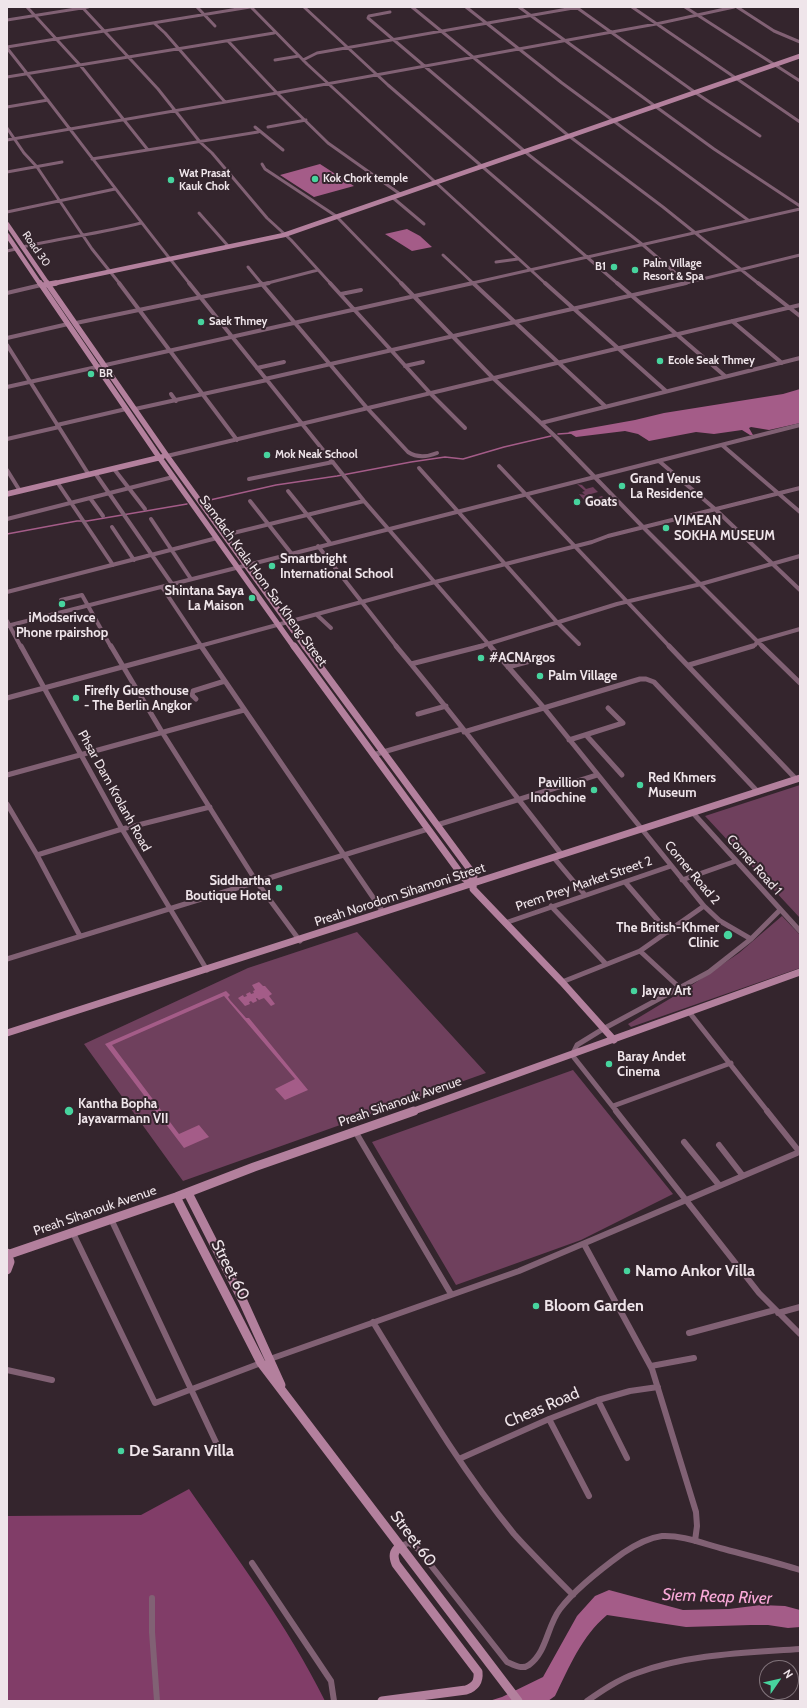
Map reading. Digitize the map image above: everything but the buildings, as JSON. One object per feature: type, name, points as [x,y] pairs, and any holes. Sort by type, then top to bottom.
[{"type":"street","points":[[27,7],[80,65],[148,150]]},
{"type":"street","points":[[83,7],[130,57],[200,142],[267,218],[318,270],[405,366],[464,428]]},
{"type":"street","points":[[7,20],[88,7]]},
{"type":"street","points":[[197,7],[215,26]]},
{"type":"street","points":[[7,48],[251,7],[274,33],[328,84],[530,270],[666,391]]},
{"type":"street","points":[[304,7],[347,48],[481,166],[725,376]]},
{"type":"street","points":[[412,7],[440,32],[473,57],[569,136],[612,167],[800,316]]},
{"type":"street","points":[[466,7],[520,48],[562,83],[748,220]]},
{"type":"street","points":[[519,7],[656,105],[714,149],[800,208]]},
{"type":"street","points":[[303,60],[311,58],[313,54],[317,53],[577,7],[694,92],[739,120],[760,136]]},
{"type":"street","points":[[632,7],[800,122]]},
{"type":"street","points":[[684,7],[800,81]]},
{"type":"street","points":[[7,140],[328,84],[656,24],[734,7]]},
{"type":"street","points":[[737,7],[774,31],[800,42]]},
{"type":"street","points":[[390,12],[369,16],[368,18],[525,150],[643,245],[687,283]]},
{"type":"street","points":[[154,23],[163,30],[178,49],[203,75],[210,87],[225,102]]},
{"type":"street","points":[[7,77],[274,33]]},
{"type":"street","points":[[228,41],[277,93],[328,143],[363,166],[400,194]]},
{"type":"street","name":"Corner Road 2","points":[[7,48],[141,223],[364,501],[544,708],[670,866],[704,906],[720,920],[751,939]]},
{"type":"street","points":[[276,60],[299,56]]},
{"type":"street","points":[[7,293],[171,260],[284,235],[334,214],[392,197],[800,56]]},
{"type":"street","points":[[7,107],[48,100]]},
{"type":"street","points":[[268,127],[306,120]]},
{"type":"street","points":[[255,127],[258,132],[276,143],[283,150]]},
{"type":"street","points":[[7,128],[13,138],[37,167],[92,249],[140,309],[202,395],[237,440]]},
{"type":"street","points":[[92,159],[258,132]]},
{"type":"street","points":[[7,172],[62,162]]},
{"type":"street","points":[[262,164],[262,166],[275,176],[334,214],[493,378],[541,423],[800,683]]},
{"type":"street","points":[[7,212],[115,189]]},
{"type":"street","points":[[392,197],[424,224]]},
{"type":"street","points":[[7,387],[103,364],[643,245],[800,208]]},
{"type":"street","points":[[199,212],[229,247]]},
{"type":"street","points":[[22,247],[141,223]]},
{"type":"street","name":"Road 30","points":[[7,224],[45,285]]},
{"type":"street","name":"Road 30","points":[[7,235],[16,249],[45,285]]},
{"type":"street","points":[[7,251],[16,249]]},
{"type":"street","points":[[443,255],[606,407]]},
{"type":"street","points":[[135,409],[202,395],[452,335],[631,296],[800,255]]},
{"type":"street","points":[[496,262],[518,259]]},
{"type":"street","points":[[248,267],[367,408],[411,454],[430,456],[437,453]]},
{"type":"street","points":[[76,323],[318,270]]},
{"type":"street","name":"Samdach Krala Hom Sar Kheng Street","points":[[45,285],[76,323],[167,456],[383,753],[474,875],[473,889],[562,982],[614,1040]]},
{"type":"street","name":"Samdach Krala Hom Sar Kheng Street","points":[[45,285],[68,324],[159,458],[373,756],[464,878],[473,884]]},
{"type":"street","points":[[340,294],[361,290]]},
{"type":"street","points":[[7,494],[800,305]]},
{"type":"street","points":[[732,321],[782,363]]},
{"type":"street","points":[[7,338],[68,324]]},
{"type":"street","points":[[7,345],[58,426],[92,474],[110,492],[151,556],[172,584]]},
{"type":"street","points":[[541,423],[800,358]]},
{"type":"street","points":[[257,368],[284,362]]},
{"type":"street","points":[[405,366],[423,362]]},
{"type":"street","points":[[171,394],[176,401]]},
{"type":"street","points":[[7,439],[126,409]]},
{"type":"street","points":[[8,624],[88,606],[458,510],[800,425]]},
{"type":"street","points":[[722,445],[780,493],[800,512]]},
{"type":"street","points":[[659,461],[715,509],[800,590]]},
{"type":"street","points":[[249,479],[333,462]]},
{"type":"street","points":[[498,466],[798,779]]},
{"type":"street","points":[[114,468],[145,509]]},
{"type":"street","points":[[419,468],[557,622],[579,644]]},
{"type":"street","points":[[7,470],[20,491]]},
{"type":"street","points":[[7,518],[173,477]]},
{"type":"street","points":[[57,482],[113,566]]},
{"type":"street","points":[[7,698],[201,647],[435,582],[574,547],[643,527],[800,488]]},
{"type":"street","points":[[288,491],[330,543]]},
{"type":"street","points":[[90,498],[103,516]]},
{"type":"street","points":[[250,501],[291,553]]},
{"type":"street","points":[[225,535],[364,501]]},
{"type":"street","points":[[151,519],[191,579]]},
{"type":"street","points":[[112,527],[134,560]]},
{"type":"street","points":[[7,592],[113,566],[217,538]]},
{"type":"street","points":[[318,546],[345,582],[363,602],[383,630],[446,706],[463,731],[562,855]]},
{"type":"street","points":[[411,664],[488,644],[557,622],[628,602],[701,584],[800,556]]},
{"type":"street","points":[[162,587],[201,647],[383,912]]},
{"type":"street","points":[[61,600],[82,595],[162,732],[256,881],[300,941]]},
{"type":"street","points":[[317,615],[331,628]]},
{"type":"street","name":"Phsar Dam Krolanh Road","points":[[8,624],[45,688],[122,829],[207,970]]},
{"type":"street","points":[[689,665],[755,645],[758,641],[800,629]]},
{"type":"street","points":[[508,668],[534,660]]},
{"type":"street","points":[[373,756],[544,708],[640,679],[646,679],[654,682],[758,792]]},
{"type":"street","points":[[196,699],[192,695],[193,691],[225,681]]},
{"type":"street","points":[[418,714],[446,706]]},
{"type":"street","points":[[569,740],[623,723],[608,708]]},
{"type":"street","points":[[7,775],[244,710]]},
{"type":"street","points":[[586,735],[622,775]]},
{"type":"street","points":[[437,825],[598,775]]},
{"type":"street","name":"Preah Norodom Sihamoni Street","points":[[7,1033],[300,941],[383,912],[798,779]]},
{"type":"street","points":[[7,804],[37,855],[80,936]]},
{"type":"street","points":[[37,855],[122,829],[210,807]]},
{"type":"street","name":"Corner Road 1","points":[[693,813],[800,931]]},
{"type":"street","points":[[7,959],[428,829]]},
{"type":"street","points":[[554,858],[585,894]]},
{"type":"street","points":[[682,880],[736,861]]},
{"type":"street","name":"Prem Prey Market Street 2","points":[[505,923],[585,894],[670,866]]},
{"type":"street","points":[[625,882],[668,932]]},
{"type":"street","points":[[551,906],[606,964]]},
{"type":"street","points":[[562,982],[640,951],[704,906]]},
{"type":"street","points":[[780,910],[751,939],[709,972],[603,1029],[577,1045],[572,1055],[759,1293],[800,1334]]},
{"type":"street","points":[[640,951],[680,988]]},
{"type":"street","name":"Preah Sihanouk Avenue","points":[[7,1254],[188,1193],[254,1167],[614,1040],[800,972]]},
{"type":"street","points":[[270,1359],[519,1271],[797,1153],[798,1152],[731,1063],[690,1012]]},
{"type":"street","points":[[613,1106],[731,1063]]},
{"type":"street","points":[[355,1131],[451,1294]]},
{"type":"street","points":[[684,1142],[719,1185]]},
{"type":"street","points":[[719,1145],[743,1176]]},
{"type":"street","name":"Street 60","points":[[188,1193],[242,1301],[286,1395]]},
{"type":"street","name":"Street 60","points":[[176,1197],[261,1363],[518,1701]]},
{"type":"street","points":[[111,1220],[221,1453]]},
{"type":"street","points":[[73,1233],[154,1403],[190,1388],[261,1363]]},
{"type":"street","points":[[584,1244],[651,1366],[696,1512],[697,1526],[695,1541]]},
{"type":"street","points":[[7,1254],[10,1266],[7,1270]]},
{"type":"street","points":[[689,1333],[777,1311],[800,1307]]},
{"type":"street","points":[[373,1322],[459,1459],[511,1531],[528,1551],[573,1595]]},
{"type":"street","points":[[651,1366],[694,1358]]},
{"type":"street","points":[[7,1370],[52,1380]]},
{"type":"street","points":[[598,1400],[658,1387]]},
{"type":"street","name":"Cheas Road","points":[[459,1459],[549,1419],[598,1400],[627,1458]]},
{"type":"street","points":[[549,1419],[588,1496]]},
{"type":"street","points":[[382,1701],[466,1690],[473,1688],[478,1683],[478,1672],[396,1564],[393,1556],[395,1550],[400,1546],[409,1543],[418,1549],[506,1662],[513,1667],[521,1668],[535,1661],[543,1648],[553,1619],[573,1595],[605,1568],[643,1541],[651,1538],[667,1536],[695,1541],[800,1570]]},
{"type":"street","points":[[252,1563],[331,1681],[334,1701]]},
{"type":"street","points":[[152,1598],[152,1632],[156,1701]]},
{"type":"street","points":[[587,1701],[627,1677],[660,1664],[702,1657],[800,1649]]},
{"type":"shaded area","points":[[320,164],[354,186],[314,197],[280,175]]},
{"type":"shaded area","points":[[407,229],[420,236],[432,247],[412,251],[385,234]]},
{"type":"shaded area","points":[[800,389],[800,423],[769,430],[751,427],[749,428],[753,435],[750,435],[742,430],[714,434],[696,432],[649,441],[638,434],[625,431],[576,437],[568,432],[635,420],[664,413],[783,394]]},
{"type":"shaded area","points":[[577,484],[582,485],[586,489],[593,487],[598,492],[591,494],[595,498],[602,496],[607,501],[599,503],[591,498],[584,500],[579,494],[585,495],[582,492],[585,491]]},
{"type":"shaded area","points":[[800,785],[800,918],[705,816]]},
{"type":"shaded area","points":[[782,916],[800,935],[800,968],[631,1027],[628,1024],[686,989],[739,953]]},
{"type":"shaded area","points":[[357,932],[486,1073],[183,1181],[84,1044],[248,968]]},
{"type":"shaded area","points":[[259,982],[272,994],[269,996],[275,1004],[271,1006],[264,998],[259,1000],[256,998],[257,1001],[253,1003],[251,1001],[249,1002],[250,1004],[245,1006],[238,998],[243,995],[244,997],[247,996],[246,994],[250,992],[251,994],[254,993],[253,991],[255,990],[252,985]]},
{"type":"shaded area","points":[[226,991],[230,995],[228,997],[230,1000],[246,1018],[249,1018],[308,1090],[285,1100],[275,1089],[295,1079],[224,996],[112,1045],[179,1134],[199,1125],[209,1137],[184,1148],[105,1044]]},
{"type":"shaded area","points":[[573,1070],[673,1194],[581,1240],[456,1285],[372,1142]]},
{"type":"shaded area","points":[[189,1489],[278,1619],[311,1673],[325,1701],[7,1701],[7,1516],[141,1515]]},
{"type":"shaded area","points":[[609,1590],[683,1610],[729,1609],[761,1605],[785,1606],[800,1610],[800,1627],[788,1628],[768,1625],[751,1625],[686,1627],[607,1615],[583,1642],[555,1696],[548,1701],[489,1701],[502,1697],[543,1677],[577,1616],[595,1596]]},
{"type":"waterway","points":[[558,434],[572,433]]},
{"type":"waterway","points":[[210,500],[276,485],[337,476],[411,462],[445,457],[463,459],[504,447],[551,436]]},
{"type":"waterway","points":[[7,534],[77,521],[87,521],[187,504]]},
{"type":"place","name":"Kok Chork temple","points":[[315,179]]},
{"type":"place","name":"Wat Prasat Kauk Chok","points":[[171,180]]},
{"type":"place","name":"B1","points":[[614,267]]},
{"type":"place","name":"Palm Village Resort & Spa","points":[[635,270]]},
{"type":"place","name":"Saek Thmey","points":[[201,322]]},
{"type":"place","name":"Ecole Seak Thmey","points":[[660,361]]},
{"type":"place","name":"BR","points":[[91,374]]},
{"type":"place","name":"Mok Neak School","points":[[267,455]]},
{"type":"place","name":"Grand Venus La Residence","points":[[622,486]]},
{"type":"place","name":"Goats","points":[[577,502]]},
{"type":"place","name":"VIMEAN SOKHA MUSEUM","points":[[666,528]]},
{"type":"place","name":"Smartbright International School","points":[[272,566]]},
{"type":"place","name":"Shintana Saya La Maison","points":[[252,598]]},
{"type":"place","name":"iModserivce Phone rpairshop","points":[[62,604]]},
{"type":"place","name":"#ACNArgos","points":[[481,658]]},
{"type":"place","name":"Palm Village","points":[[540,676]]},
{"type":"place","name":"Firefly Guesthouse - The Berlin Angkor","points":[[76,698]]},
{"type":"place","name":"Red Khmers Museum","points":[[640,785]]},
{"type":"place","name":"Pavillion Indochine","points":[[594,790]]},
{"type":"place","name":"Siddhartha Boutique Hotel","points":[[279,888]]},
{"type":"place","name":"The British-Khmer Clinic","points":[[728,935]]},
{"type":"place","name":"Jayav Art","points":[[634,991]]},
{"type":"place","name":"Baray Andet Cinema","points":[[609,1064]]},
{"type":"place","name":"Kantha Bopha Jayavarmann VII","points":[[69,1111]]},
{"type":"place","name":"Namo Ankor Villa","points":[[627,1271]]},
{"type":"place","name":"Bloom Garden","points":[[536,1306]]},
{"type":"place","name":"De Sarann Villa","points":[[121,1451]]},
{"type":"water label","name":"Siem Reap River","points":[[717,1597]]}]
